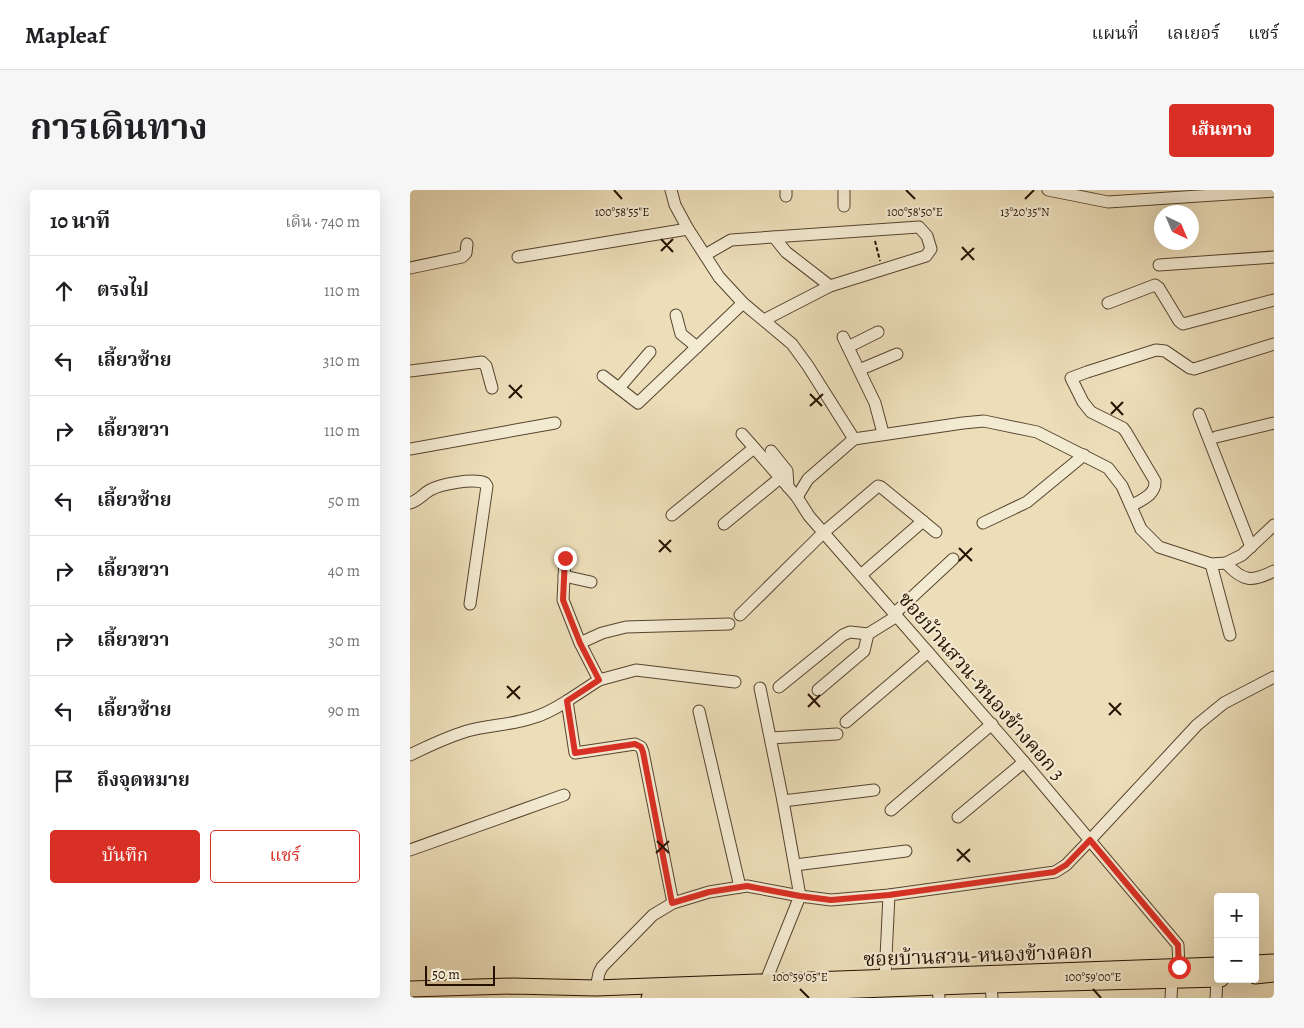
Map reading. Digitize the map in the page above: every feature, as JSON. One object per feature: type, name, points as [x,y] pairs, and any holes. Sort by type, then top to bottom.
[{"type":"main road","points":[[1259,963],[1274,962]]},
{"type":"main road","name":"ซอยบ้านสวน-หนองข้างคอก","points":[[649,998],[885,978],[1179,967],[1214,974]]},
{"type":"main road","points":[[1259,976],[1274,974]]},
{"type":"main road","name":"ซอยบ้านสวน-หนองข้างคอก","points":[[410,989],[432,993],[513,986],[939,993],[1172,981],[1214,976]]},
{"type":"street","points":[[670,190],[675,205],[688,229],[718,277],[743,303],[792,344],[854,439]]},
{"type":"street","points":[[844,190],[844,206]]},
{"type":"street","points":[[1048,190],[1108,202],[1274,191]]},
{"type":"street","points":[[704,255],[731,240],[919,227],[927,236],[930,249],[926,256],[830,286],[764,320]]},
{"type":"street","points":[[518,257],[688,229]]},
{"type":"street","points":[[774,237],[786,252],[830,286]]},
{"type":"street","points":[[410,268],[462,257],[466,253],[467,244]]},
{"type":"street","points":[[1160,265],[1274,258]]},
{"type":"street","points":[[1108,303],[1155,285],[1159,288],[1180,323],[1183,324],[1274,300]]},
{"type":"street","points":[[603,376],[638,403],[743,303]]},
{"type":"street","points":[[676,315],[682,334],[696,347]]},
{"type":"street","points":[[878,332],[846,342],[875,403],[884,433]]},
{"type":"street","points":[[1131,506],[1150,494],[1155,486],[1155,481],[1123,428],[1091,412],[1083,402],[1072,378],[1156,350],[1163,350],[1194,369],[1274,344]]},
{"type":"street","points":[[619,388],[650,352]]},
{"type":"street","points":[[859,370],[897,354]]},
{"type":"street","points":[[410,371],[482,362],[486,366],[492,388]]},
{"type":"street","points":[[1200,414],[1252,547]]},
{"type":"street","points":[[797,497],[808,479],[854,439],[884,433],[984,422],[1037,432],[1108,468],[1122,486],[1141,529],[1159,547],[1211,564],[1226,563],[1242,555],[1274,525]]},
{"type":"street","points":[[410,449],[555,423]]},
{"type":"street","points":[[1216,437],[1274,423]]},
{"type":"street","name":"ซอยบ้านสวน-หนองข้างคอก 3","points":[[742,434],[797,497],[809,516],[992,724],[1178,945],[1179,967]]},
{"type":"street","points":[[672,515],[754,448]]},
{"type":"street","points":[[724,524],[789,480],[787,471],[771,452]]},
{"type":"street","points":[[983,523],[1027,502],[1084,455]]},
{"type":"street","points":[[410,504],[428,491],[438,487],[470,481],[485,483],[487,486],[470,604]]},
{"type":"street","points":[[740,615],[824,532],[878,486],[936,532]]},
{"type":"street","points":[[861,575],[923,521]]},
{"type":"street","points":[[565,558],[563,600],[580,643],[599,680]]},
{"type":"street","points":[[779,687],[843,635],[850,632],[868,634],[896,615],[953,559]]},
{"type":"street","points":[[1226,563],[1236,574],[1246,578],[1259,578],[1274,571]]},
{"type":"street","points":[[1211,564],[1230,635]]},
{"type":"street","points":[[564,576],[592,582]]},
{"type":"street","points":[[580,643],[602,633],[626,627],[729,624]]},
{"type":"street","points":[[818,690],[864,651],[868,634]]},
{"type":"street","points":[[846,722],[928,652]]},
{"type":"street","points":[[410,755],[466,731],[490,725],[512,723],[549,712],[599,680],[636,670],[735,682]]},
{"type":"street","points":[[596,988],[602,967],[653,915],[672,903],[709,892],[747,886],[831,900],[889,895],[1054,872],[1066,865],[1196,725],[1224,703],[1274,677]]},
{"type":"street","points":[[760,688],[784,802],[800,896],[764,989]]},
{"type":"street","points":[[567,701],[575,753],[635,744],[641,747],[672,903]]},
{"type":"street","points":[[699,711],[740,887]]},
{"type":"street","points":[[892,810],[992,724]]},
{"type":"street","points":[[771,738],[837,734]]},
{"type":"street","points":[[958,817],[1024,762]]},
{"type":"street","points":[[784,802],[874,790]]},
{"type":"street","points":[[410,850],[564,795]]},
{"type":"street","points":[[795,865],[906,851]]},
{"type":"street","points":[[885,978],[889,895]]},
{"type":"street","points":[[1171,998],[1172,981]]},
{"type":"street","points":[[1216,998],[1218,983]]},
{"type":"path","points":[[872,231],[882,269]]},
{"type":"route","points":[[565,558],[563,600],[580,643],[599,680],[567,701],[575,753],[635,744],[641,747],[672,903],[709,892],[747,886],[831,900],[889,895],[1054,872],[1066,865],[1090,840],[1178,945],[1179,967]]}]
